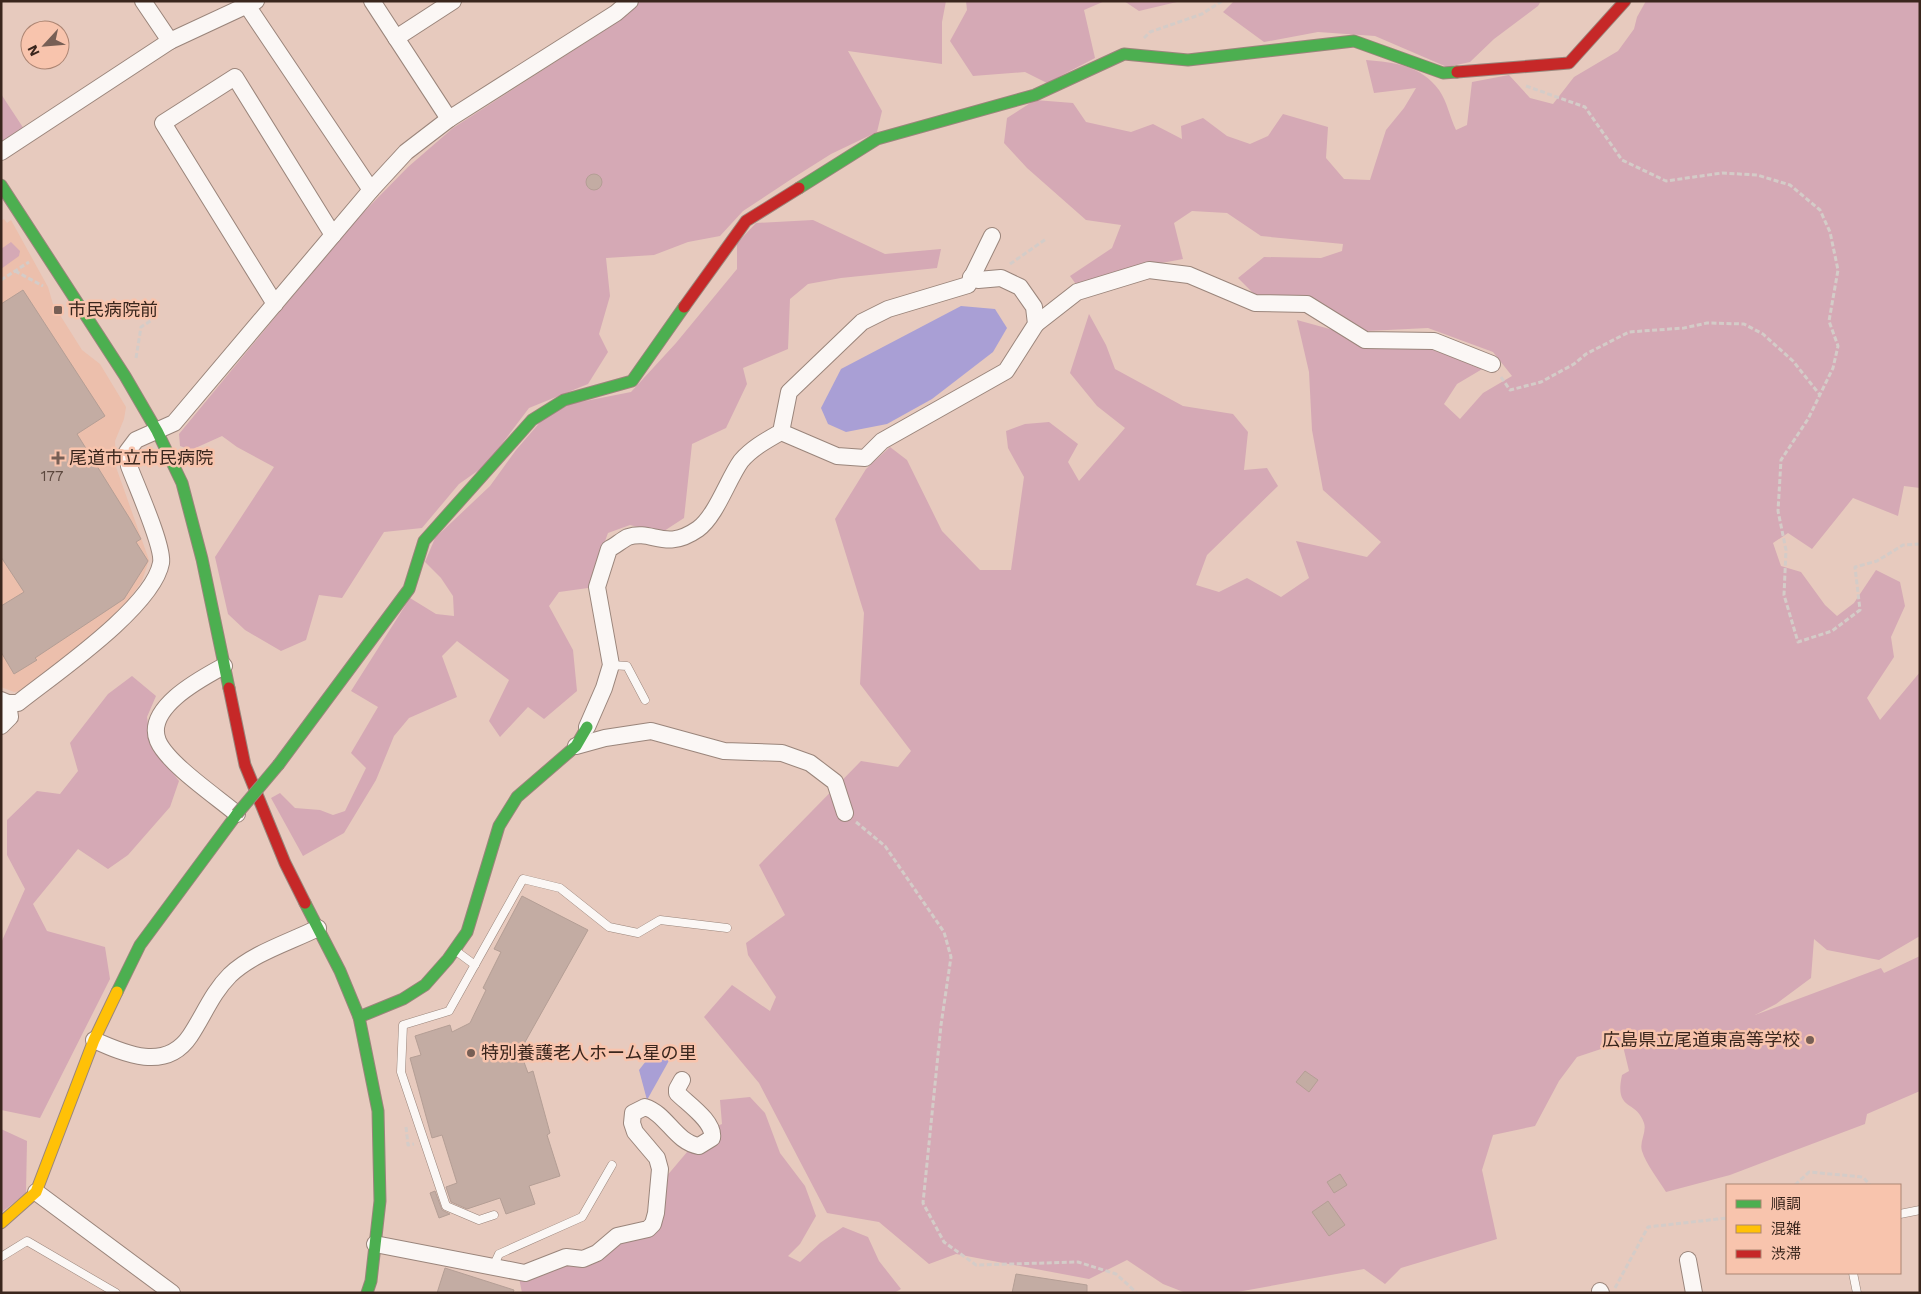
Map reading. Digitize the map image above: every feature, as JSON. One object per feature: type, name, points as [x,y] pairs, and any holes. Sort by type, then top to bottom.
[{"type":"street","points":[[143,1],[170,41]]},
{"type":"street","points":[[372,1],[449,119]]},
{"type":"street","points":[[396,38],[453,1]]},
{"type":"street","points":[[1,726],[10,717],[5,702],[18,703],[107,634],[131,610],[157,576],[161,562],[158,547],[129,466],[127,452],[136,440],[174,423],[371,190],[406,152],[449,119],[616,13],[630,1]]},
{"type":"street","points":[[1,1223],[36,1192],[94,1040],[140,945],[238,814],[279,764],[409,589],[424,541],[532,420],[564,400],[632,381],[746,221],[877,139],[1035,95],[1124,54],[1188,60],[1354,41],[1444,73],[1569,63],[1625,1]]},
{"type":"street","points":[[1,152],[170,41],[249,3],[371,190]]},
{"type":"street","points":[[275,304],[163,123],[235,77],[333,235]]},
{"type":"street","points":[[1,185],[125,376],[157,431],[182,483],[202,559],[245,765],[285,863],[318,928],[358,1016],[378,1111],[380,1201],[367,1293]]},
{"type":"street","points":[[358,1016],[403,999],[425,985],[454,950],[467,932],[499,826],[517,797],[576,746],[587,727],[604,688],[611,664],[598,587],[608,549],[628,537],[640,536],[663,541],[683,538],[700,527],[741,462],[754,448],[781,432],[789,392],[862,322],[888,309],[968,285],[992,236]]},
{"type":"street","points":[[781,432],[837,456],[865,458],[882,441],[1006,371],[1036,324],[1077,292],[1149,270],[1189,275],[1255,303],[1307,304],[1365,340],[1434,341],[1492,364]]},
{"type":"street","points":[[971,277],[978,280],[1001,278],[1020,287],[1034,308],[1036,324]]},
{"type":"street","points":[[224,666],[182,691],[164,709],[157,724],[158,740],[172,760],[238,814]]},
{"type":"street","points":[[576,746],[605,738],[650,731],[724,751],[782,753],[810,763],[835,782],[845,813]]},
{"type":"street","points":[[94,1040],[125,1054],[151,1058],[172,1052],[190,1037],[216,989],[233,973],[257,958],[318,928]]},
{"type":"street","points":[[375,1244],[525,1273],[566,1256],[584,1259],[597,1252],[617,1236],[648,1229],[653,1224],[656,1213],[660,1169],[657,1158],[635,1132],[632,1123],[633,1113],[645,1107],[653,1110],[689,1144],[699,1146],[712,1138],[713,1133],[709,1124],[677,1093],[682,1080]]},
{"type":"street","points":[[36,1192],[172,1293]]},
{"type":"street","points":[[1688,1260],[1694,1293]]},
{"type":"lane","points":[[611,664],[627,666],[644,700]]},
{"type":"lane","points":[[494,1215],[479,1220],[446,1206],[401,1072],[403,1025],[449,1011],[523,879],[560,888],[609,927],[638,933],[660,920],[727,928]]},
{"type":"lane","points":[[454,950],[475,965]]},
{"type":"lane","points":[[493,1267],[499,1254],[582,1217],[612,1165]]},
{"type":"lane","points":[[1901,1214],[1920,1210]]},
{"type":"lane","points":[[1,1257],[26,1241],[116,1293]]},
{"type":"lane","points":[[1853,1274],[1857,1293]]},
{"type":"path","points":[[1132,55],[1134,46],[1150,32],[1202,14],[1222,1]]},
{"type":"path","points":[[1520,84],[1585,108],[1622,160],[1666,181],[1722,173],[1757,175],[1790,185],[1820,210],[1830,232],[1838,270],[1829,321],[1838,346],[1833,368],[1820,395],[1808,419],[1781,460],[1778,511],[1786,550],[1784,595],[1798,642],[1832,631],[1860,610],[1855,567],[1876,561],[1903,545],[1920,544]]},
{"type":"path","points":[[1007,267],[1046,239]]},
{"type":"path","points":[[1,280],[33,260]]},
{"type":"path","points":[[15,271],[43,286]]},
{"type":"path","points":[[135,363],[141,327],[152,320]]},
{"type":"path","points":[[1492,364],[1510,390],[1541,382],[1574,364],[1586,354],[1629,332],[1684,328],[1707,323],[1744,324],[1763,334],[1793,361],[1820,395]]},
{"type":"path","points":[[845,813],[885,846],[944,932],[951,957],[941,1025],[923,1203],[944,1242],[976,1265],[1078,1262],[1116,1274],[1137,1293]]},
{"type":"path","points":[[405,1120],[408,1145],[425,1142]]},
{"type":"path","points":[[1796,1184],[1809,1172],[1862,1177],[1869,1184]]},
{"type":"path","points":[[1600,1292],[1617,1288],[1648,1227],[1726,1218]]},
{"type":"shaded area","points":[[641,1],[946,1],[942,22],[942,64],[848,51],[882,111],[877,132],[831,154],[743,211],[720,236],[688,242],[654,255],[606,258],[610,296],[599,334],[608,352],[588,384],[529,408],[486,465],[459,484],[422,528],[384,532],[342,598],[319,595],[306,640],[281,651],[245,630],[228,614],[215,557],[274,467],[237,447],[222,436],[191,450],[180,446],[179,434],[352,224],[408,167],[453,128],[613,25]]},
{"type":"shaded area","points":[[966,1],[1105,1],[1084,10],[1095,58],[1047,83],[1025,72],[973,76],[950,41],[967,10]]},
{"type":"shaded area","points":[[1124,1],[1181,1],[1139,11]]},
{"type":"shaded area","points":[[1234,1],[1541,1],[1538,6],[1494,39],[1470,62],[1447,67],[1375,36],[1318,32],[1264,42],[1223,12]]},
{"type":"shaded area","points":[[1646,1],[1920,1],[1920,488],[1904,486],[1898,516],[1853,498],[1812,549],[1788,533],[1773,543],[1781,566],[1801,572],[1825,605],[1837,616],[1854,603],[1876,570],[1900,582],[1905,606],[1891,637],[1894,657],[1867,698],[1880,720],[1920,672],[1920,936],[1879,960],[1827,950],[1814,939],[1811,978],[1776,1004],[1755,1015],[1881,968],[1884,973],[1920,956],[1920,1091],[1867,1114],[1865,1124],[1730,1175],[1666,1192],[1649,1166],[1641,1148],[1645,1130],[1644,1123],[1636,1111],[1623,1100],[1621,1095],[1622,1075],[1629,1071],[1622,1042],[1577,1057],[1559,1081],[1535,1126],[1493,1135],[1482,1170],[1497,1239],[1401,1268],[1385,1284],[1364,1269],[1232,1293],[1186,1293],[1163,1284],[1127,1260],[1089,1279],[956,1254],[929,1264],[879,1222],[827,1213],[759,1083],[704,1017],[732,985],[770,1011],[776,997],[748,955],[746,943],[785,915],[759,865],[861,761],[898,767],[911,751],[860,684],[864,613],[835,519],[866,469],[890,447],[907,460],[942,531],[980,570],[1011,570],[1024,477],[1008,448],[1006,431],[1025,424],[1049,422],[1078,444],[1068,462],[1079,481],[1125,428],[1097,406],[1070,373],[1089,314],[1106,345],[1115,369],[1183,406],[1233,414],[1248,432],[1244,470],[1267,468],[1278,486],[1207,555],[1196,585],[1219,592],[1247,578],[1281,597],[1309,578],[1296,541],[1367,557],[1381,542],[1323,490],[1312,430],[1309,372],[1297,320],[1337,331],[1425,347],[1484,368],[1457,384],[1444,404],[1460,419],[1483,393],[1512,376],[1493,352],[1428,328],[1367,331],[1309,297],[1258,298],[1238,278],[1264,257],[1321,258],[1342,251],[1343,244],[1261,236],[1227,213],[1192,211],[1174,223],[1183,259],[1151,265],[1078,287],[1070,276],[1112,248],[1121,225],[1086,220],[1027,168],[1004,143],[1007,118],[1035,100],[1073,103],[1086,122],[1131,132],[1153,124],[1182,139],[1181,126],[1203,118],[1227,136],[1250,144],[1268,136],[1283,114],[1328,127],[1326,158],[1344,179],[1370,180],[1386,130],[1404,108],[1416,88],[1374,93],[1366,60],[1397,64],[1416,70],[1424,75],[1442,94],[1456,130],[1467,125],[1472,82],[1509,75],[1530,98],[1553,104],[1574,77],[1618,51],[1634,29],[1637,17]]},
{"type":"shaded area","points":[[1,94],[24,129],[1,143]]},
{"type":"shaded area","name":"尾道市立市民病院","points":[[4,219],[7,223],[11,220],[48,287],[53,304],[82,350],[100,364],[126,407],[124,419],[115,441],[116,467],[149,560],[142,581],[125,605],[101,629],[21,691],[14,692],[1,687],[1,221]]},
{"type":"shaded area","points":[[813,220],[885,254],[941,249],[937,268],[841,278],[808,284],[790,299],[788,349],[743,368],[747,384],[726,428],[692,444],[684,518],[661,533],[630,525],[608,533],[588,588],[559,592],[549,606],[573,650],[577,691],[544,719],[528,707],[500,737],[489,721],[509,680],[457,641],[442,656],[457,697],[409,718],[394,736],[376,780],[344,833],[303,856],[271,798],[280,793],[295,808],[320,810],[333,815],[345,811],[366,768],[351,753],[378,707],[351,691],[410,598],[436,614],[454,616],[453,596],[441,578],[425,562],[435,538],[490,486],[516,450],[542,420],[570,404],[631,392],[676,343],[737,269],[737,243],[756,223]]},
{"type":"shaded area","points":[[11,242],[20,251],[19,256],[1,269],[1,249]]},
{"type":"shaded area","points":[[961,306],[995,309],[1007,328],[993,352],[932,399],[887,424],[846,432],[828,424],[821,408],[841,369]]},
{"type":"shaded area","points":[[132,676],[156,696],[147,717],[151,744],[179,781],[170,807],[128,855],[108,869],[78,849],[33,904],[47,931],[105,947],[110,979],[40,1118],[1,1110],[1,943],[25,889],[7,855],[7,820],[37,791],[60,794],[78,771],[70,743],[108,694]]},
{"type":"shaded area","points":[[657,1047],[671,1057],[647,1100],[639,1070]]},
{"type":"shaded area","points":[[750,1097],[765,1113],[780,1153],[805,1186],[816,1216],[800,1244],[788,1256],[800,1262],[820,1243],[843,1227],[868,1237],[879,1261],[901,1289],[894,1293],[522,1293],[519,1278],[646,1229],[660,1184],[704,1132],[722,1124],[720,1100]]},
{"type":"shaded area","points":[[1,1129],[27,1141],[26,1193],[1,1213]]},
{"type":"building","points":[[591,174],[597,174],[602,179],[600,188],[591,190],[586,185],[586,179]]},
{"type":"building","name":"尾道市立市民病院","points":[[23,290],[105,416],[77,434],[130,519],[141,539],[136,542],[148,561],[124,599],[14,674],[1,652],[1,606],[24,592],[1,557],[1,304]]},
{"type":"building","name":"特別養護老人ホーム星の里","points":[[522,896],[588,930],[520,1051],[528,1073],[533,1071],[550,1133],[547,1135],[560,1176],[529,1186],[535,1204],[506,1214],[500,1198],[467,1209],[451,1202],[446,1187],[457,1183],[442,1135],[432,1138],[410,1058],[421,1055],[415,1036],[450,1025],[452,1032],[470,1023],[486,990],[483,988],[501,952],[494,949]]},
{"type":"building","points":[[1305,1071],[1318,1080],[1309,1092],[1296,1082]]},
{"type":"building","points":[[1340,1174],[1347,1185],[1334,1193],[1327,1182]]},
{"type":"building","points":[[435,1191],[442,1210],[450,1214],[439,1218],[430,1193]]},
{"type":"building","points":[[1328,1201],[1345,1225],[1329,1236],[1312,1212]]},
{"type":"building","points":[[445,1268],[514,1290],[513,1293],[437,1293]]},
{"type":"building","points":[[1016,1274],[1087,1285],[1087,1293],[1012,1293]]},
{"type":"traffic: fast","points":[[799,188],[877,139],[1035,95],[1124,54],[1188,60],[1354,41],[1443,73],[1457,72]]},
{"type":"traffic: fast","points":[[1,185],[125,376],[157,431],[182,483],[202,559],[229,688]]},
{"type":"traffic: fast","points":[[279,764],[409,589],[424,541],[532,420],[564,400],[632,381],[684,307]]},
{"type":"traffic: fast","points":[[359,1017],[403,999],[425,985],[448,959],[467,932],[499,826],[517,797],[576,746],[587,727]]},
{"type":"traffic: fast","points":[[237,814],[279,764]]},
{"type":"traffic: fast","points":[[117,992],[140,945],[237,814]]},
{"type":"traffic: fast","points":[[305,903],[340,971],[359,1017],[378,1111],[380,1201],[371,1281],[367,1293]]},
{"type":"traffic: slow","points":[[1,1223],[36,1192],[94,1040],[117,992]]},
{"type":"traffic: jam","points":[[1457,72],[1569,63],[1625,1]]},
{"type":"traffic: jam","points":[[684,307],[746,221],[799,188]]},
{"type":"traffic: jam","points":[[229,688],[245,765],[285,863],[305,903]]},
{"type":"place","name":"市民病院前","points":[[58,310]]},
{"type":"place","name":"尾道市立市民病院","points":[[58,458]]},
{"type":"place","name":"広島県立尾道東高等学校","points":[[1810,1040]]},
{"type":"place","name":"特別養護老人ホーム星の里","points":[[471,1053]]}]
